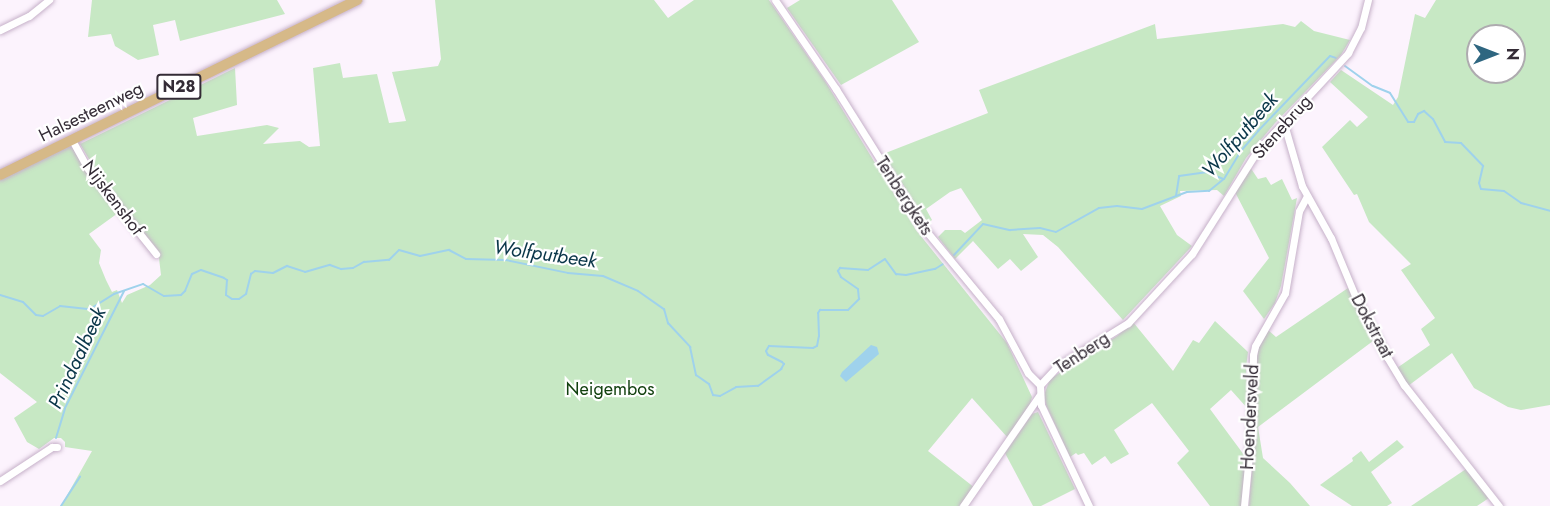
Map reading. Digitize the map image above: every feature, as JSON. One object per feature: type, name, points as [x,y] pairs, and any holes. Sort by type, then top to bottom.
[{"type":"main road","name":"Halsesteenweg","points":[[0,175],[358,0]]},
{"type":"street","points":[[0,30],[29,16],[49,0]]},
{"type":"street","name":"Tenbergkets","points":[[775,0],[836,89],[922,226],[999,320],[1028,373],[1040,385]]},
{"type":"street","name":"Stenebrug","points":[[1192,254],[1257,151],[1348,53],[1361,28],[1368,0]]},
{"type":"street","name":"Dokstraat","points":[[1284,124],[1294,166],[1307,196],[1331,238],[1356,298],[1402,382],[1499,506]]},
{"type":"street","name":"Nijskenshof","points":[[72,140],[88,169],[156,254]]},
{"type":"street","name":"Hoendersveld","points":[[1244,506],[1251,434],[1253,355],[1255,346],[1285,293],[1299,211],[1307,196]]},
{"type":"street","name":"Tenberg","points":[[1089,506],[1039,396],[1040,385],[1058,366],[1128,323],[1192,254]]},
{"type":"street","points":[[963,506],[1039,396]]},
{"type":"street","points":[[0,481],[52,447],[57,447]]},
{"type":"green space","points":[[92,0],[277,0],[285,14],[180,41],[175,20],[153,25],[159,55],[138,60],[115,46],[111,34],[88,37]]},
{"type":"green space","name":"Neigembos","points":[[435,0],[654,0],[668,18],[694,0],[769,0],[825,81],[916,230],[1007,343],[1032,397],[1030,404],[1008,438],[972,398],[928,451],[975,488],[959,506],[61,506],[92,451],[65,447],[65,442],[61,438],[54,438],[39,449],[27,442],[14,418],[37,402],[0,373],[0,180],[71,145],[85,170],[118,213],[89,234],[101,250],[99,263],[106,280],[112,292],[117,290],[122,303],[127,295],[150,285],[161,275],[158,250],[105,186],[80,144],[235,68],[237,105],[193,118],[197,136],[267,125],[279,128],[263,144],[300,141],[309,147],[320,146],[313,68],[340,63],[343,78],[377,74],[389,123],[406,121],[392,72],[438,66],[441,59]]},
{"type":"green space","points":[[800,0],[892,0],[919,42],[841,85],[787,8]]},
{"type":"green space","points":[[1436,0],[1550,0],[1550,405],[1521,410],[1508,407],[1474,388],[1452,353],[1408,386],[1397,368],[1430,345],[1421,329],[1435,318],[1401,270],[1411,264],[1369,222],[1357,194],[1354,195],[1322,147],[1350,120],[1357,127],[1368,117],[1330,82],[1341,70],[1393,105],[1398,97],[1415,14],[1425,18]]},
{"type":"green space","points":[[1301,21],[1314,31],[1350,40],[1341,55],[1275,123],[1246,158],[1224,196],[1217,190],[1180,191],[1181,196],[1160,206],[1177,235],[1192,246],[1123,320],[1058,247],[1043,235],[1023,234],[1038,257],[1021,271],[1010,259],[998,269],[973,241],[955,259],[938,237],[945,230],[961,230],[965,233],[982,220],[961,188],[950,192],[926,209],[932,220],[928,223],[883,154],[988,113],[979,90],[1155,24],[1157,39],[1283,24],[1295,27]]},
{"type":"green space","points":[[1250,167],[1258,179],[1266,177],[1271,185],[1282,179],[1292,200],[1297,198],[1281,286],[1275,303],[1264,319],[1243,291],[1269,258],[1235,192]]},
{"type":"green space","points":[[1348,288],[1373,341],[1258,427],[1263,458],[1290,483],[1310,506],[1249,506],[1255,427],[1255,370],[1259,346],[1268,330],[1276,337]]},
{"type":"green space","points":[[1215,321],[1248,352],[1246,368],[1248,409],[1231,390],[1210,409],[1247,459],[1243,506],[1210,506],[1177,463],[1189,451],[1152,403],[1114,430],[1129,454],[1111,464],[1105,456],[1092,465],[1084,453],[1078,455],[1076,453],[1070,457],[1046,405],[1044,395],[1050,379],[1117,336],[1133,322],[1173,371],[1193,340],[1199,343]]},
{"type":"green space","points":[[1038,412],[1075,489],[1041,506],[1033,506],[1005,453],[1032,414]]},
{"type":"green space","points":[[1397,440],[1404,447],[1371,472],[1392,503],[1387,506],[1352,506],[1320,485],[1353,461],[1352,458],[1361,451],[1369,462]]},
{"type":"green space","points":[[1466,469],[1489,498],[1477,506],[1411,506]]},
{"type":"water","points":[[871,345],[877,347],[879,354],[846,382],[840,376],[842,372]]},
{"type":"waterway","name":"Wolfputbeek","points":[[954,255],[983,224],[1010,230],[1040,228],[1056,232],[1099,208],[1117,206],[1142,209],[1187,192],[1209,191],[1224,179],[1240,152],[1258,131],[1330,56],[1336,58]]},
{"type":"waterway","name":"Wolfputbeek","points":[[1345,66],[1373,86],[1390,93],[1408,122],[1414,122],[1418,114],[1424,111],[1433,119],[1445,142],[1461,143],[1483,166],[1479,183],[1481,189],[1504,191],[1521,203],[1550,211]]},
{"type":"waterway","points":[[1176,196],[1179,176],[1206,172],[1223,179]]},
{"type":"waterway","name":"Wolfputbeek","points":[[0,295],[23,302],[36,315],[43,316],[60,306],[90,309],[114,294],[143,284],[164,296],[181,295],[192,274],[201,270],[227,280],[226,295],[232,299],[239,299],[246,294],[251,274],[255,271],[273,273],[287,266],[305,272],[330,265],[341,269],[353,268],[364,262],[389,260],[399,250],[420,256],[449,250],[466,259],[506,260],[568,273],[603,276],[638,291],[664,309],[668,323],[690,347],[696,375],[709,384],[713,395],[720,396],[736,387],[758,386],[781,369],[784,364],[768,355],[766,351],[769,346],[813,348],[817,346],[820,310],[848,310],[859,299],[858,289],[841,277],[838,271],[840,268],[868,270],[885,259],[896,274],[906,275],[935,269],[943,264]]},
{"type":"waterway","name":"Prindaalbeek","points":[[56,438],[65,408],[124,291]]},
{"type":"waterway","name":"Prindaalbeek","points":[[61,506],[80,477]]}]
